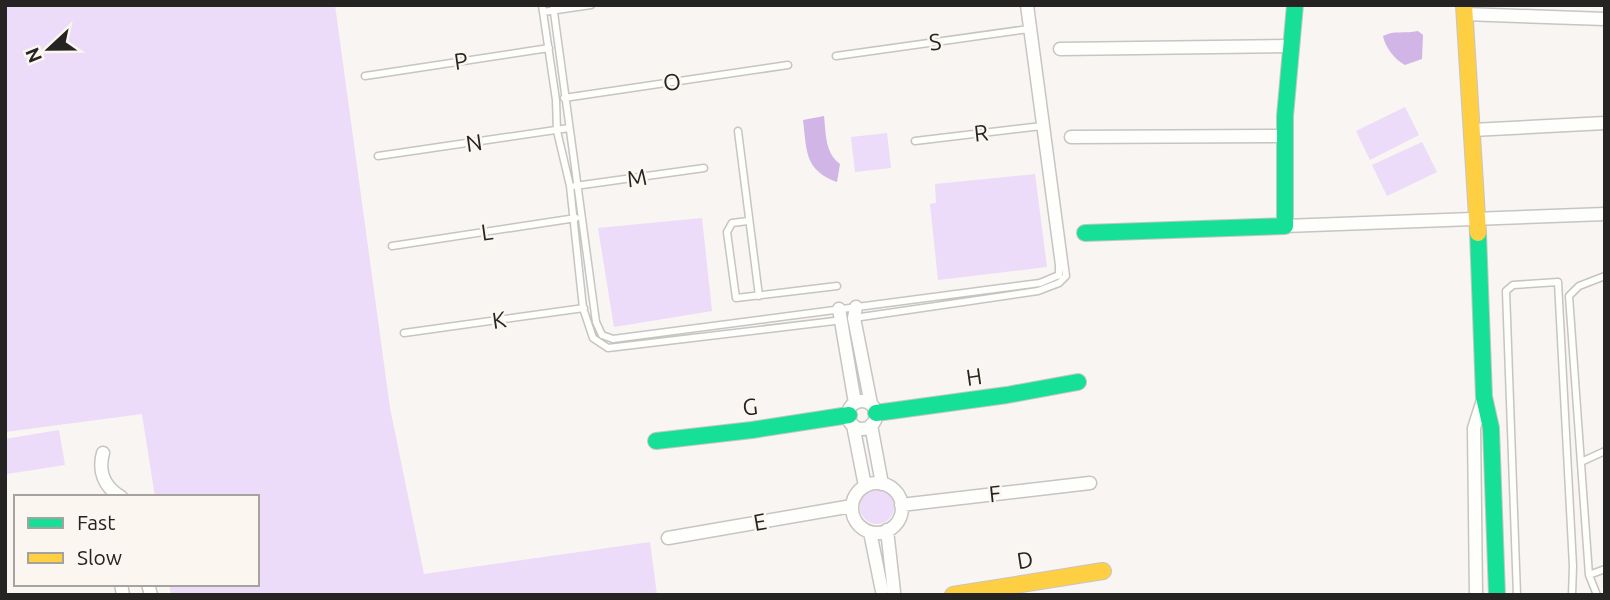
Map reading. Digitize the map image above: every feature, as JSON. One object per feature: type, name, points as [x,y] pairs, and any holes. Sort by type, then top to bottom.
[{"type":"street","points":[[1285,226],[1283,136],[1289,46],[1295,5]]},
{"type":"street","points":[[1497,595],[1491,428],[1484,397],[1477,220],[1464,10],[1605,19]]},
{"type":"street","points":[[1060,49],[1289,46]]},
{"type":"street","points":[[1472,130],[1605,123]]},
{"type":"street","points":[[1071,137],[1283,136]]},
{"type":"street","points":[[1085,233],[1605,214]]},
{"type":"street","points":[[847,314],[873,414],[882,484]]},
{"type":"street","points":[[847,314],[852,414],[865,486]]},
{"type":"street","name":"H","points":[[873,414],[1079,382]]},
{"type":"street","points":[[1476,595],[1474,428],[1484,397]]},
{"type":"street","points":[[852,414],[863,401],[873,414]]},
{"type":"street","points":[[852,414],[864,428],[873,414]]},
{"type":"street","name":"G","points":[[656,441],[752,430],[852,414]]},
{"type":"street","points":[[103,453],[101,467],[104,480],[118,495]]},
{"type":"street","name":"F","points":[[901,505],[1090,483]]},
{"type":"street","points":[[870,532],[887,530],[898,520],[901,505],[895,491],[882,484],[865,486],[856,494],[852,506],[857,522],[870,532],[888,593]]},
{"type":"street","name":"E","points":[[668,538],[852,506]]},
{"type":"street","points":[[887,530],[888,593]]},
{"type":"street","name":"D","points":[[953,595],[1103,571]]},
{"type":"lane","points":[[591,5],[542,9],[556,100],[557,131],[570,186],[583,308],[593,338],[608,348],[1040,283],[1059,275],[1043,126]]},
{"type":"lane","points":[[554,8],[593,306],[601,335],[613,340],[1038,290],[1059,283],[1066,276],[1030,29],[1024,5]]},
{"type":"lane","points":[[1030,5],[1030,29]]},
{"type":"lane","name":"S","points":[[836,56],[1030,29]]},
{"type":"lane","name":"P","points":[[365,76],[558,47]]},
{"type":"lane","name":"O","points":[[556,100],[788,65]]},
{"type":"lane","name":"R","points":[[915,141],[1043,126]]},
{"type":"lane","name":"N","points":[[378,156],[569,128]]},
{"type":"lane","points":[[738,131],[760,296]]},
{"type":"lane","name":"M","points":[[570,186],[704,168]]},
{"type":"lane","name":"L","points":[[392,246],[582,216]]},
{"type":"lane","points":[[748,221],[732,223],[727,232],[736,298],[837,286]]},
{"type":"lane","points":[[1597,595],[1589,575],[1569,296],[1579,286],[1605,276]]},
{"type":"lane","points":[[1517,595],[1506,291],[1513,285],[1558,282],[1572,595]]},
{"type":"lane","name":"K","points":[[404,333],[593,306]]},
{"type":"lane","points":[[1581,462],[1605,451]]},
{"type":"lane","points":[[1589,575],[1605,569]]},
{"type":"shaded area","points":[[5,5],[335,5],[390,408],[424,574],[650,542],[657,595],[171,595],[169,586],[259,586],[259,495],[155,495],[142,414],[5,432]]},
{"type":"shaded area","points":[[1418,31],[1423,35],[1422,59],[1405,65],[1391,53],[1383,36]]},
{"type":"shaded area","points":[[1405,107],[1419,135],[1370,160],[1356,131]]},
{"type":"shaded area","points":[[824,116],[829,149],[840,164],[837,182],[818,172],[807,150],[803,120]]},
{"type":"shaded area","points":[[887,133],[891,168],[855,172],[851,137]]},
{"type":"shaded area","points":[[1422,142],[1437,172],[1387,196],[1372,165]]},
{"type":"shaded area","points":[[1035,174],[1047,267],[938,280],[930,204],[936,203],[935,184]]},
{"type":"shaded area","points":[[702,218],[712,311],[614,327],[598,228]]},
{"type":"shaded area","points":[[59,430],[65,465],[7,474],[5,439]]},
{"type":"shaded area","points":[[877,490],[889,495],[894,507],[889,519],[877,524],[865,519],[860,507],[865,495]]},
{"type":"traffic: fast","points":[[1085,233],[1285,226],[1285,116],[1295,5]]},
{"type":"traffic: fast","points":[[1478,233],[1484,397],[1491,428],[1497,595]]},
{"type":"traffic: fast","points":[[876,413],[1078,382]]},
{"type":"traffic: fast","points":[[656,441],[849,415]]},
{"type":"traffic: slow","points":[[1464,5],[1478,233]]},
{"type":"traffic: slow","points":[[953,595],[1103,571]]}]
